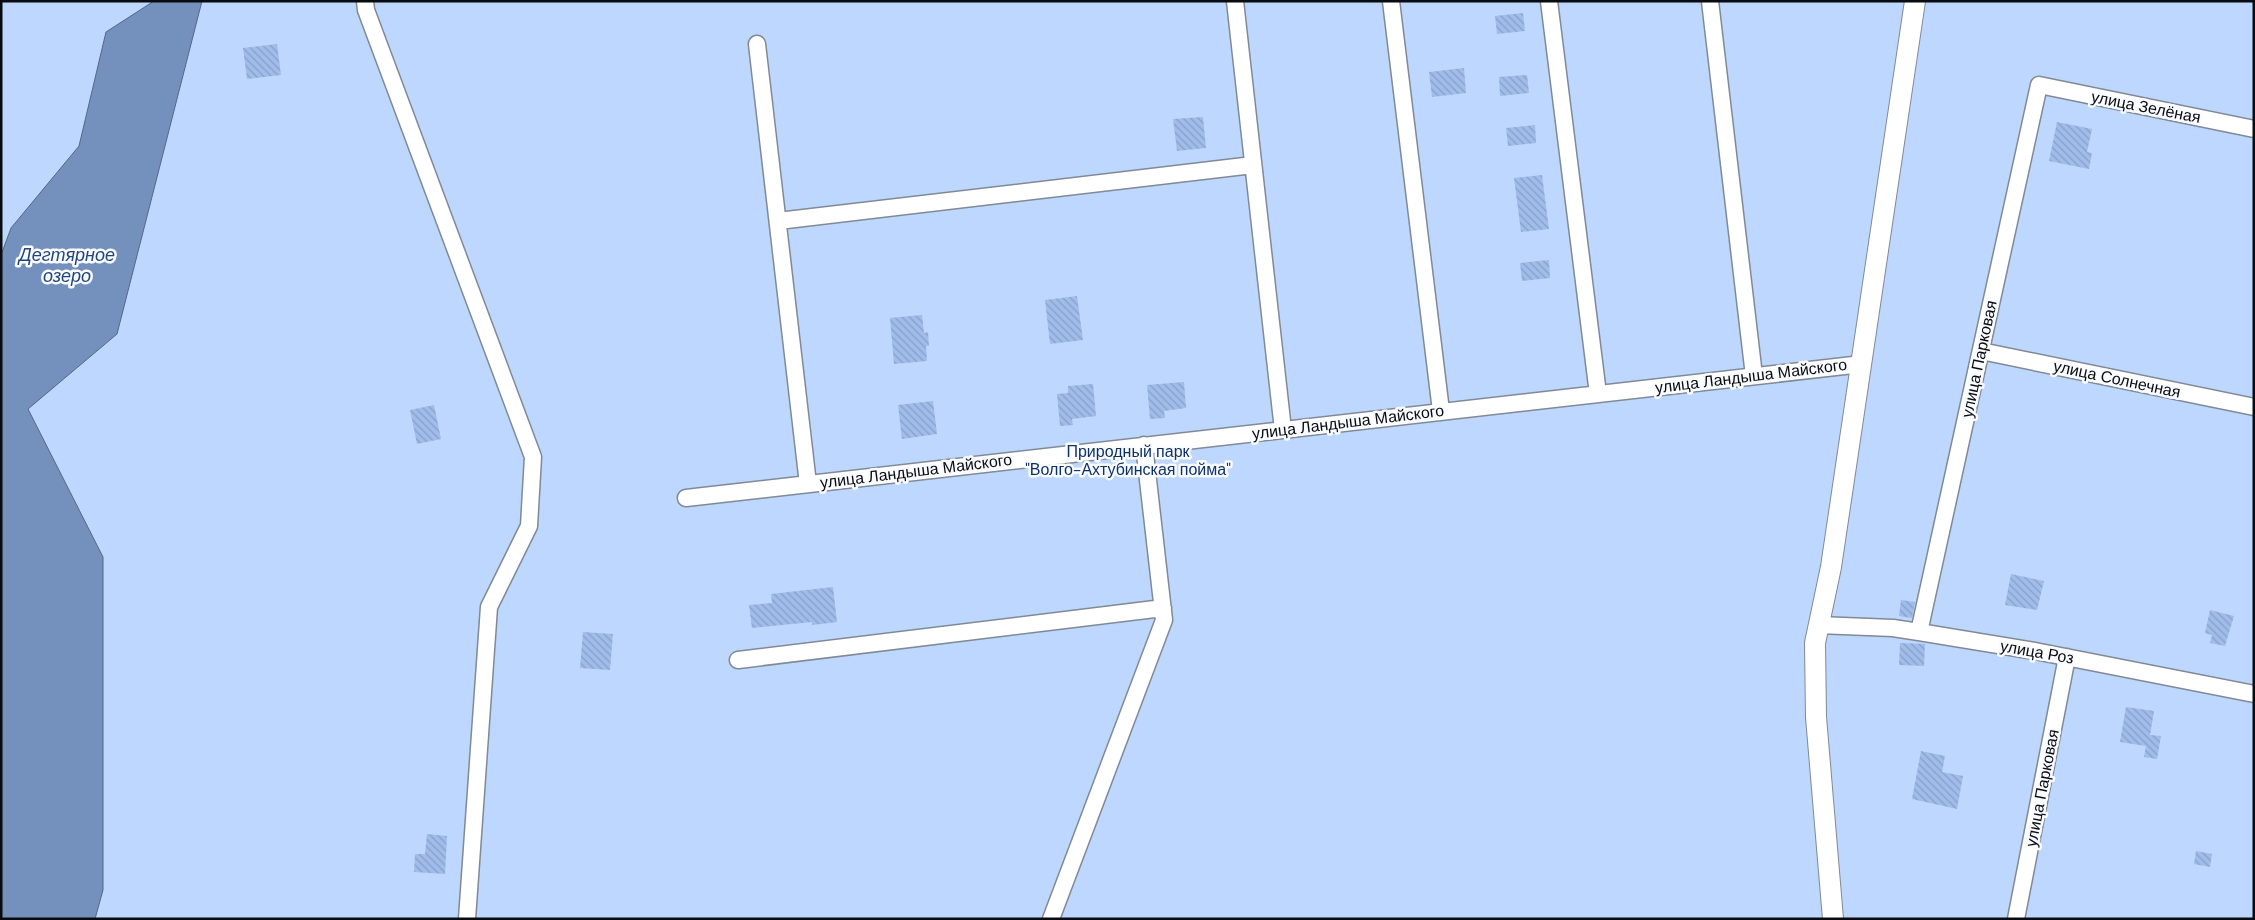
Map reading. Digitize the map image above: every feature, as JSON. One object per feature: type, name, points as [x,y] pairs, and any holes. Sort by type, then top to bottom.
[{"type":"street","points":[[365,1],[366,10],[533,457],[529,526],[489,607],[468,919]]},
{"type":"street","points":[[1235,1],[1282,430]]},
{"type":"street","points":[[1392,1],[1441,411]]},
{"type":"street","points":[[1549,1],[1598,394]]},
{"type":"street","points":[[1710,1],[1754,376]]},
{"type":"street","points":[[1833,919],[1816,717],[1815,643],[1831,567],[1915,1]]},
{"type":"street","points":[[757,44],[808,484]]},
{"type":"street","name":"улица Зелёная","points":[[2039,85],[2254,129]]},
{"type":"street","name":"улица Парковая","points":[[1919,632],[2039,85]]},
{"type":"street","points":[[778,221],[1253,165]]},
{"type":"street","name":"улица Солнечная","points":[[1981,351],[2254,407]]},
{"type":"street","name":"улица Ландыша Майского","points":[[686,498],[1862,364]]},
{"type":"street","points":[[1051,919],[1164,620],[1144,445]]},
{"type":"street","points":[[738,660],[1163,608]]},
{"type":"street","name":"улица Роз","points":[[1818,625],[1893,628],[1919,632],[2067,657],[2254,694]]},
{"type":"street","name":"улица Парковая","points":[[2016,919],[2067,657]]},
{"type":"green space","name":"Природный парк \"Волго-Ахтубинская пойма\"","points":[[1,1],[2254,1],[2254,919],[1,919]]},
{"type":"water","name":"Дегтярное озеро","points":[[154,1],[202,1],[117,334],[28,409],[103,557],[103,890],[95,919],[1,919],[1,255],[11,228],[79,146],[106,32]]},
{"type":"building","points":[[1523,13],[1525,31],[1497,34],[1495,16]]},
{"type":"building","points":[[277,44],[281,75],[247,79],[243,48]]},
{"type":"building","points":[[1464,68],[1466,93],[1432,97],[1429,72]]},
{"type":"building","points":[[1527,75],[1529,93],[1500,96],[1499,77]]},
{"type":"building","points":[[1203,117],[1206,148],[1177,151],[1173,119]]},
{"type":"building","points":[[2057,122],[2092,129],[2087,152],[2092,153],[2089,169],[2049,161]]},
{"type":"building","points":[[1535,125],[1536,143],[1508,146],[1506,128]]},
{"type":"building","points":[[1542,175],[1549,229],[1521,232],[1514,178]]},
{"type":"building","points":[[1549,260],[1550,278],[1522,281],[1520,263]]},
{"type":"building","points":[[1077,296],[1083,340],[1050,344],[1045,300]]},
{"type":"building","points":[[922,315],[924,333],[928,332],[929,346],[926,346],[927,361],[894,364],[890,318]]},
{"type":"building","points":[[1184,382],[1186,408],[1164,411],[1165,418],[1150,419],[1147,385]]},
{"type":"building","points":[[1093,384],[1096,416],[1072,419],[1073,425],[1060,426],[1057,394],[1068,393],[1068,386]]},
{"type":"building","points":[[933,401],[937,434],[902,439],[898,405]]},
{"type":"building","points":[[434,405],[441,439],[417,444],[410,410]]},
{"type":"building","points":[[2011,574],[2044,581],[2037,610],[2005,605]]},
{"type":"building","points":[[833,587],[837,622],[812,625],[812,622],[752,628],[749,605],[772,603],[771,594]]},
{"type":"building","points":[[1901,600],[1915,602],[1912,618],[1899,616]]},
{"type":"building","points":[[2210,610],[2234,616],[2225,646],[2210,643],[2212,635],[2205,633]]},
{"type":"building","points":[[583,632],[613,634],[610,670],[580,668]]},
{"type":"building","points":[[1900,643],[1925,644],[1924,666],[1899,665]]},
{"type":"building","points":[[2126,707],[2154,711],[2150,735],[2161,736],[2157,759],[2144,757],[2146,746],[2120,742]]},
{"type":"building","points":[[1921,751],[1945,756],[1942,772],[1963,776],[1957,809],[1912,799]]},
{"type":"building","points":[[427,834],[447,836],[445,874],[414,872],[415,854],[425,854]]},
{"type":"building","points":[[2196,851],[2212,854],[2210,867],[2194,864]]}]
